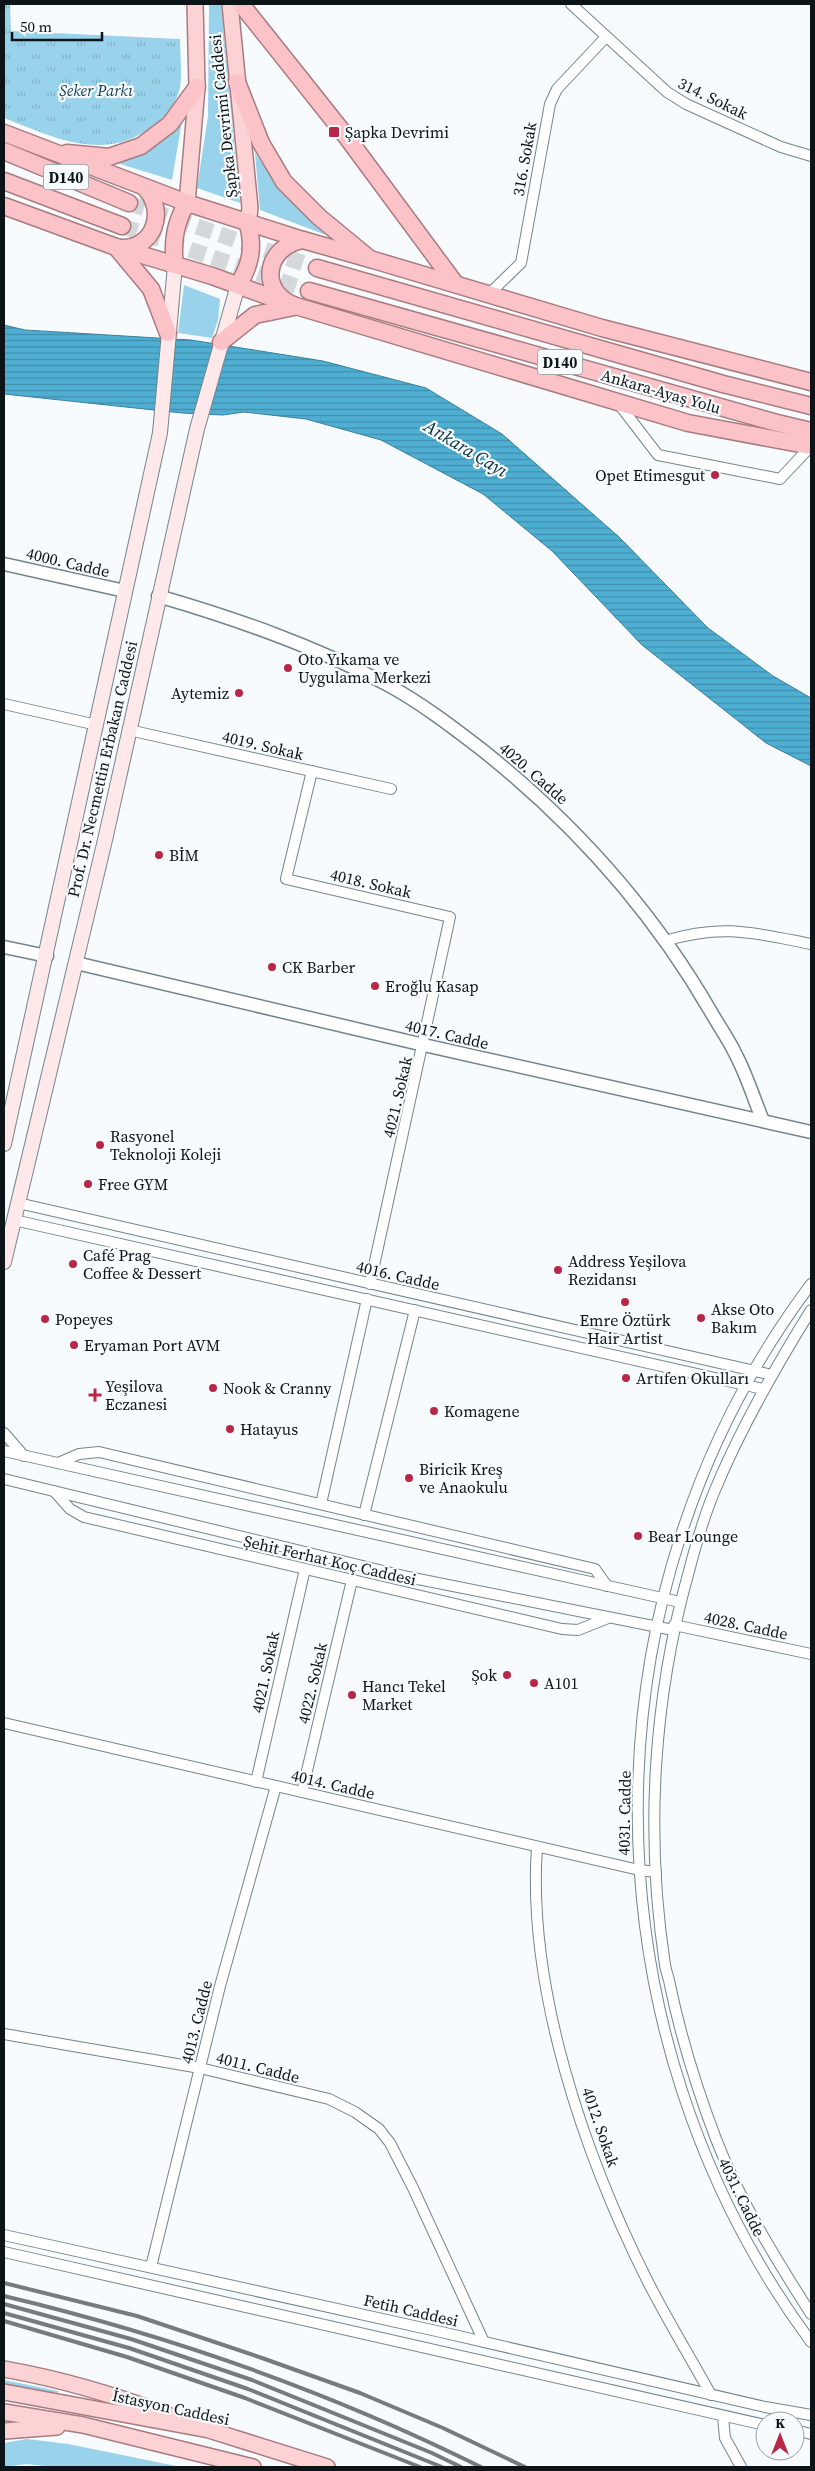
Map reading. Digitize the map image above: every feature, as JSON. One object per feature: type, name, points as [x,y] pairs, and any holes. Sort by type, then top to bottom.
[{"type":"highway","points":[[241,4],[346,136],[454,282]]},
{"type":"highway","points":[[237,82],[261,143],[284,182],[319,217],[370,259]]},
{"type":"highway","points":[[44,150],[109,157],[141,146],[170,124],[197,87]]},
{"type":"highway","points":[[4,134],[145,188],[228,215],[248,224],[454,282],[602,328],[811,382]]},
{"type":"highway","name":"D140","points":[[4,151],[129,204]]},
{"type":"highway","name":"D140","points":[[4,181],[122,226]]},
{"type":"highway","points":[[116,247],[138,244],[154,228],[156,206],[145,188]]},
{"type":"highway","points":[[175,265],[173,244],[177,225],[187,203]]},
{"type":"highway","points":[[4,206],[116,247],[238,285],[296,306],[618,403],[688,423],[811,446]]},
{"type":"highway","points":[[238,285],[246,271],[251,255],[248,224]]},
{"type":"highway","points":[[296,306],[282,299],[276,293],[270,270],[281,250],[287,245],[303,240]]},
{"type":"highway","points":[[116,247],[151,289],[168,333]]},
{"type":"highway","name":"Ankara-Ayaş Yolu","points":[[317,268],[723,384],[811,406]]},
{"type":"highway","name":"Ankara-Ayaş Yolu","points":[[309,292],[767,421],[811,431]]},
{"type":"highway","points":[[221,342],[255,315],[296,306]]},
{"type":"main road","name":"Şapka Devrimi Caddesi","points":[[187,203],[197,87],[195,4]]},
{"type":"main road","name":"Şapka Devrimi Caddesi","points":[[230,4],[250,208],[248,224]]},
{"type":"main road","name":"Prof. Dr. Necmettin Erbakan Caddesi","points":[[4,1144],[47,956],[160,434],[175,265]]},
{"type":"main road","name":"Prof. Dr. Necmettin Erbakan Caddesi","points":[[4,1262],[76,964],[197,429],[238,285]]},
{"type":"main road","points":[[4,2369],[39,2375],[123,2398],[209,2430]]},
{"type":"main road","name":"İstasyon Caddesi","points":[[4,2392],[209,2430],[327,2467]]},
{"type":"main road","points":[[4,2412],[83,2425],[253,2467]]},
{"type":"main road","points":[[4,2431],[83,2425]]},
{"type":"street","name":"314. Sokak","points":[[575,5],[606,37],[660,87],[686,104],[781,147],[811,156]]},
{"type":"street","name":"316. Sokak","points":[[490,293],[521,263],[550,104],[557,89],[606,37]]},
{"type":"street","points":[[618,403],[658,455],[780,479],[811,446]]},
{"type":"street","name":"4000. Cadde","points":[[4,564],[125,591]]},
{"type":"street","name":"4020. Cadde","points":[[158,596],[222,614],[338,660],[389,686],[448,724],[508,770],[559,816],[599,857],[665,941],[692,980],[736,1054],[763,1121]]},
{"type":"street","points":[[4,704],[97,725]]},
{"type":"street","name":"4019. Sokak","points":[[129,730],[391,789]]},
{"type":"street","name":"4018. Sokak","points":[[312,771],[286,879],[450,917]]},
{"type":"street","name":"4021. Sokak","points":[[370,1284],[424,1046],[450,917]]},
{"type":"street","points":[[665,941],[693,932],[730,930],[811,944]]},
{"type":"street","points":[[4,947],[47,956]]},
{"type":"street","name":"4017. Cadde","points":[[76,964],[424,1046],[811,1132]]},
{"type":"street","name":"4016. Cadde","points":[[18,1204],[772,1375]]},
{"type":"street","name":"4016. Cadde","points":[[14,1220],[763,1389]]},
{"type":"street","name":"4031. Cadde","points":[[811,1284],[744,1385],[694,1500],[656,1628],[641,1733],[638,1799],[639,1870],[648,1954],[666,2041],[706,2157],[744,2237],[783,2304],[811,2342]]},
{"type":"street","points":[[321,1504],[366,1299]]},
{"type":"street","points":[[364,1515],[415,1310]]},
{"type":"street","name":"4031. Cadde","points":[[811,1310],[763,1389],[714,1491],[680,1602],[674,1628],[657,1735],[654,1782],[656,1872],[664,1962],[680,2026],[705,2110],[720,2147],[749,2210],[811,2314]]},
{"type":"street","points":[[4,1433],[24,1456]]},
{"type":"street","points":[[4,1451],[680,1602]]},
{"type":"street","points":[[58,1463],[79,1454],[99,1452],[595,1569],[607,1586]]},
{"type":"street","name":"Şehit Ferhat Koç Caddesi","points":[[4,1479],[408,1578],[656,1628],[674,1628]]},
{"type":"street","name":"Şehit Ferhat Koç Caddesi","points":[[4,1487],[25,1484]]},
{"type":"street","name":"Şehit Ferhat Koç Caddesi","points":[[54,1491],[70,1510],[84,1518],[562,1630],[578,1630],[608,1618]]},
{"type":"street","name":"4021. Sokak","points":[[256,1782],[305,1569]]},
{"type":"street","name":"4022. Sokak","points":[[302,1792],[352,1580]]},
{"type":"street","name":"4028. Cadde","points":[[674,1628],[811,1654]]},
{"type":"street","name":"4014. Cadde","points":[[4,1723],[537,1847],[639,1870],[656,1872]]},
{"type":"street","name":"4013. Cadde","points":[[151,2267],[220,1986],[276,1786]]},
{"type":"street","name":"4012. Sokak","points":[[537,1847],[536,1894],[544,1968],[562,2056],[581,2122],[608,2193],[648,2281],[711,2395]]},
{"type":"street","name":"4011. Cadde","points":[[4,2034],[200,2068],[329,2100],[355,2112],[379,2129],[390,2143],[414,2188],[484,2342]]},
{"type":"street","name":"Fetih Caddesi","points":[[4,2235],[484,2342],[711,2395],[791,2411]]},
{"type":"street","name":"Fetih Caddesi","points":[[4,2252],[755,2423]]},
{"type":"street","points":[[723,2417],[725,2438],[741,2467]]},
{"type":"green space","name":"Şeker Parkı","points":[[4,4],[10,4],[11,31],[180,39],[181,81],[179,92],[171,108],[151,127],[133,138],[97,145],[60,139],[4,118]]},
{"type":"green space","points":[[209,4],[221,4],[240,203],[197,188],[208,116]]},
{"type":"green space","points":[[182,121],[172,180],[117,163],[147,153]]},
{"type":"green space","points":[[255,153],[285,196],[326,235],[260,210]]},
{"type":"green space","points":[[184,285],[220,299],[218,320],[212,338],[178,333]]},
{"type":"green space","points":[[4,2380],[58,2391],[58,2393],[4,2385]]},
{"type":"green space","points":[[27,2439],[68,2444],[181,2467],[53,2467],[27,2464],[4,2467],[4,2443]]},
{"type":"water","name":"Ankara Çayı","points":[[4,325],[25,330],[191,340],[323,361],[426,388],[502,434],[619,537],[708,628],[773,676],[811,698],[811,766],[766,743],[642,645],[552,551],[483,494],[381,440],[306,419],[244,412],[223,415],[182,413],[4,394]]},
{"type":"tunnel","points":[[129,203],[317,268]]},
{"type":"tunnel","points":[[122,226],[309,291]]},
{"type":"railway","points":[[4,2283],[137,2316],[262,2358],[360,2393],[443,2428],[525,2467]]},
{"type":"railway","points":[[4,2296],[65,2311],[187,2347],[247,2368],[366,2414],[481,2467]]},
{"type":"railway","points":[[4,2304],[131,2339],[252,2380],[432,2453],[461,2467]]},
{"type":"railway","points":[[4,2313],[129,2348],[248,2389],[442,2467]]},
{"type":"railway","points":[[4,2321],[127,2357],[245,2398],[420,2467]]},
{"type":"place","name":"Şapka Devrimi","points":[[334,132]]},
{"type":"place","name":"Opet Etimesgut","points":[[715,475]]},
{"type":"place","name":"Oto Yıkama ve Uygulama Merkezi","points":[[288,668]]},
{"type":"place","name":"Aytemiz","points":[[239,693]]},
{"type":"place","name":"BİM","points":[[159,855]]},
{"type":"place","name":"CK Barber","points":[[272,967]]},
{"type":"place","name":"Eroğlu Kasap","points":[[375,986]]},
{"type":"place","name":"Rasyonel Teknoloji Koleji","points":[[100,1145]]},
{"type":"place","name":"Free GYM","points":[[88,1184]]},
{"type":"place","name":"Café Prag Coffee & Dessert","points":[[73,1264]]},
{"type":"place","name":"Address Yeşilova Rezidansı","points":[[558,1270]]},
{"type":"place","name":"Emre Öztürk Hair Artist","points":[[625,1302]]},
{"type":"place","name":"Akse Oto Bakım","points":[[701,1318]]},
{"type":"place","name":"Popeyes","points":[[45,1319]]},
{"type":"place","name":"Eryaman Port AVM","points":[[74,1345]]},
{"type":"place","name":"Artıfen Okulları","points":[[626,1378]]},
{"type":"place","name":"Nook & Cranny","points":[[213,1388]]},
{"type":"place","name":"Yeşilova Eczanesi","points":[[95,1395]]},
{"type":"place","name":"Komagene","points":[[434,1411]]},
{"type":"place","name":"Hatayus","points":[[230,1429]]},
{"type":"place","name":"Biricik Kreş ve Anaokulu","points":[[409,1478]]},
{"type":"place","name":"Bear Lounge","points":[[638,1536]]},
{"type":"place","name":"Şok","points":[[507,1675]]},
{"type":"place","name":"A101","points":[[534,1683]]},
{"type":"place","name":"Hancı Tekel Market","points":[[352,1695]]}]
